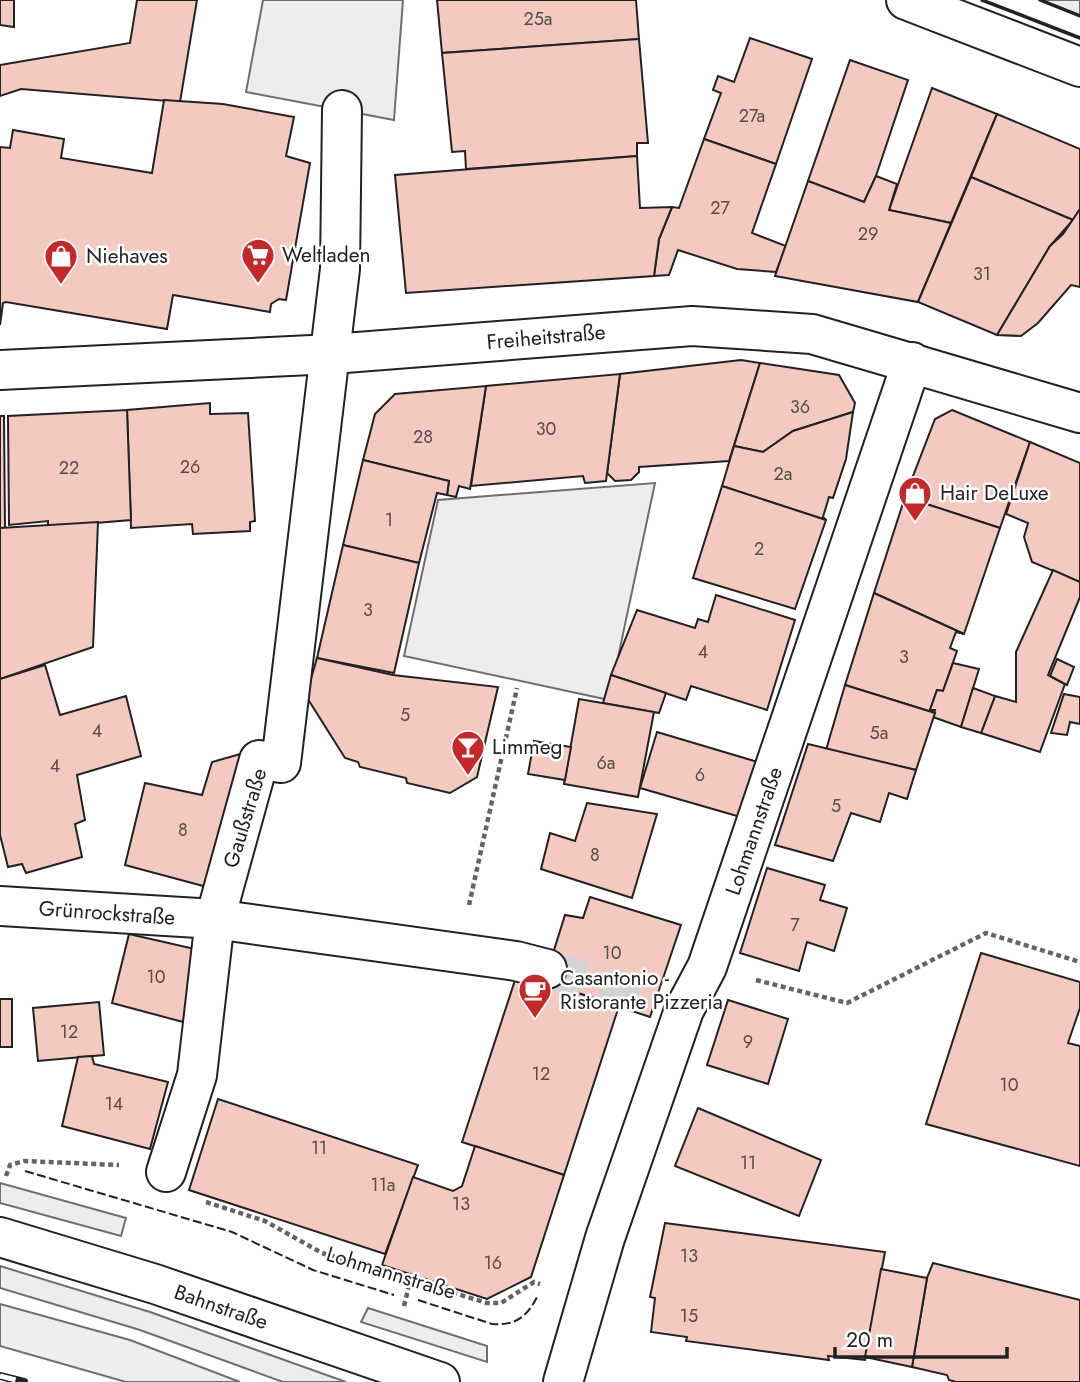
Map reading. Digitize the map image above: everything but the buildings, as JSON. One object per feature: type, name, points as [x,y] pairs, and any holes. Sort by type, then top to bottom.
[{"type":"street","points":[[906,0],[1080,67]]},
{"type":"street","points":[[331,355],[340,269],[342,110]]},
{"type":"street","name":"Freiheitstraße","points":[[0,370],[331,355],[692,326],[812,334],[1080,413]]},
{"type":"street","name":"Gaußstraße","points":[[166,1172],[197,1075],[215,919],[259,760],[281,763],[331,355]]},
{"type":"street","name":"Lohmannstraße","points":[[564,1382],[670,1005],[707,967],[912,362]]},
{"type":"street","name":"Grünrockstraße","points":[[0,906],[215,919],[516,961],[547,969]]},
{"type":"street","name":"Bahnstraße","points":[[0,1237],[155,1284],[440,1382]]},
{"type":"path","points":[[459,953],[517,688]]},
{"type":"path","points":[[707,967],[847,1003],[986,933],[1080,962]]},
{"type":"path","points":[[6,1176],[10,1165],[24,1161],[143,1167],[166,1172]]},
{"type":"path","name":"Lohmannstraße","points":[[166,1172],[184,1194],[265,1221],[322,1252],[488,1303],[501,1303],[534,1282],[588,1296]]},
{"type":"path","points":[[404,1306],[411,1278]]},
{"type":"shaded area","points":[[263,0],[403,0],[394,120],[246,92]]},
{"type":"shaded area","points":[[1040,0],[1080,0],[1080,16]]},
{"type":"shaded area","points":[[655,483],[609,700],[404,656],[438,500]]},
{"type":"shaded area","points":[[0,1183],[126,1218],[121,1236],[0,1203]]},
{"type":"shaded area","points":[[0,1266],[150,1312],[346,1382],[283,1382],[140,1330],[0,1288]]},
{"type":"shaded area","points":[[0,1304],[130,1340],[240,1382],[126,1382],[0,1346]]},
{"type":"shaded area","points":[[368,1308],[487,1346],[487,1362],[361,1322]]},
{"type":"tunnel","points":[[547,969],[657,1000]]},
{"type":"railway","points":[[0,1376],[24,1382]]},
{"type":"fence","points":[[25,1171],[232,1232],[313,1270],[394,1295]]},
{"type":"fence","points":[[418,1300],[492,1324],[500,1324],[520,1318],[530,1309],[538,1295]]},
{"type":"wall","points":[[982,0],[1080,38]]},
{"type":"wall","points":[[1040,0],[1080,16]]},
{"type":"place","name":"Weltladen","points":[[258,285]]},
{"type":"place","name":"Niehaves","points":[[61,286]]},
{"type":"place","name":"Hair DeLuxe","points":[[915,523]]},
{"type":"place","name":"Limmeg","points":[[468,777]]},
{"type":"place","name":"Casantonio - Ristorante Pizzeria","points":[[535,1020]]}]
